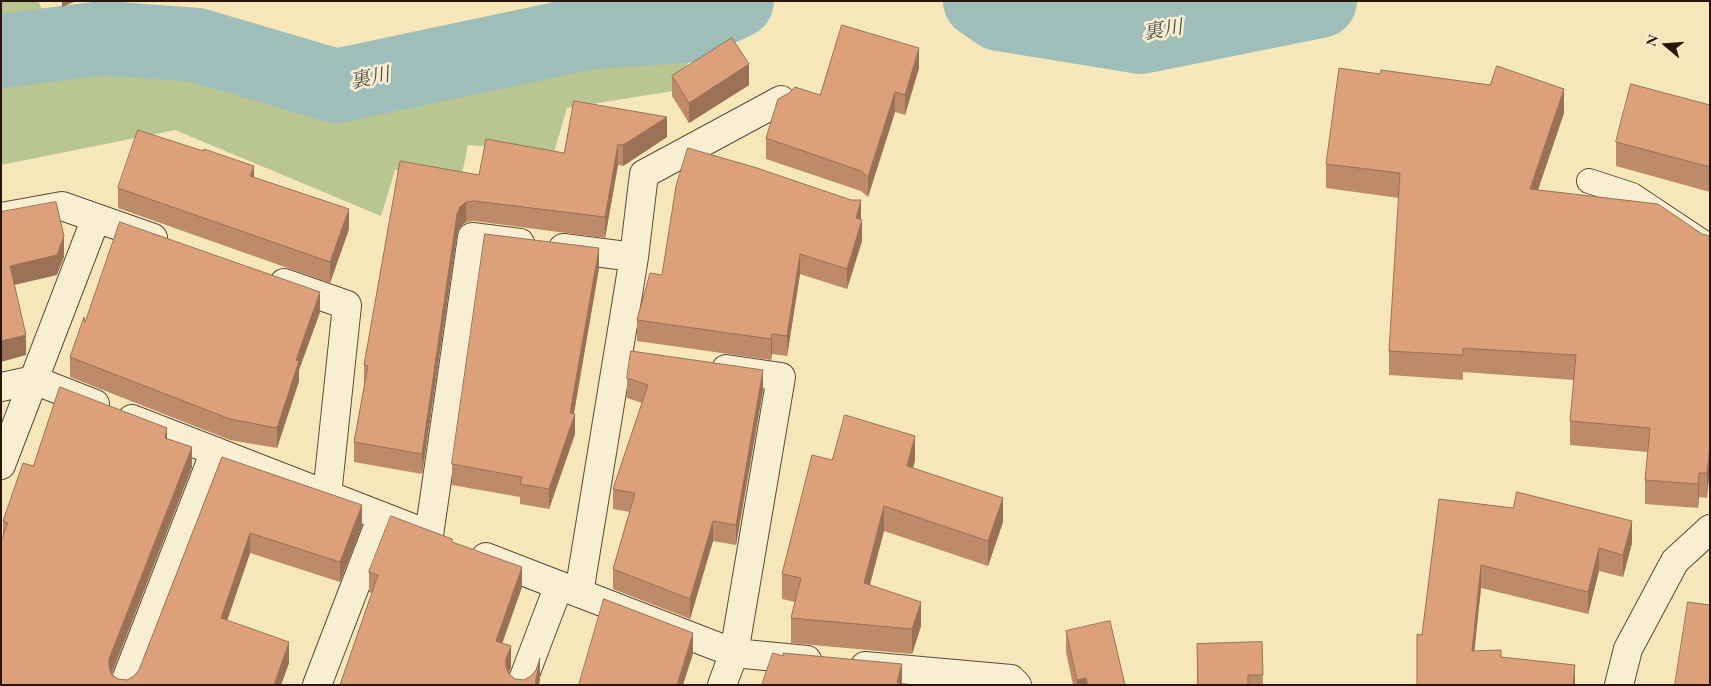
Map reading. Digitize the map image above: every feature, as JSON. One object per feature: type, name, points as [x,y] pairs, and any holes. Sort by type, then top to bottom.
[{"type":"street","points":[[521,685],[569,589],[618,354],[634,257],[644,174],[781,100]]},
{"type":"street","points":[[690,148],[718,158]]},
{"type":"street","points":[[1,217],[62,206],[180,247]]},
{"type":"street","points":[[1,465],[96,218]]},
{"type":"street","points":[[448,542],[472,237],[634,257]]},
{"type":"street","points":[[263,276],[347,305],[327,495]]},
{"type":"street","points":[[618,354],[647,358]]},
{"type":"street","points":[[704,366],[781,377],[734,653],[722,685]]},
{"type":"street","points":[[1,387],[34,380],[734,653],[834,663],[942,679],[1010,679],[1017,685]]},
{"type":"street","points":[[124,685],[215,451]]},
{"type":"street","points":[[317,685],[382,516]]},
{"type":"street","points":[[1619,685],[1628,649],[1675,561],[1710,529]]},
{"type":"lane","points":[[1589,181],[1632,195],[1710,247]]},
{"type":"green space","points":[[1,1],[38,1],[45,15],[1,27]]},
{"type":"green space","points":[[693,47],[679,90],[567,108],[554,152],[468,145],[462,174],[395,170],[381,216],[175,130],[1,165],[1,65],[102,50],[200,67],[334,98],[417,91],[569,53]]},
{"type":"building","points":[[842,25],[919,48],[905,95],[895,92],[868,177],[861,171],[766,138],[778,99],[795,87],[820,95]]},
{"type":"building","points":[[732,38],[749,64],[689,103],[672,76]]},
{"type":"building","points":[[1497,66],[1564,89],[1530,189],[1658,204],[1702,234],[1710,236],[1710,445],[1707,473],[1699,473],[1698,484],[1645,480],[1650,428],[1570,421],[1576,355],[1463,348],[1463,355],[1389,351],[1400,173],[1326,164],[1339,68],[1380,74],[1381,70],[1490,85]]},
{"type":"building","points":[[1631,84],[1710,105],[1710,167],[1616,142]]},
{"type":"building","points":[[574,101],[667,117],[623,145],[618,144],[605,217],[474,201],[466,202],[460,207],[457,214],[422,454],[354,442],[368,366],[364,365],[400,161],[479,175],[486,139],[564,153]]},
{"type":"building","points":[[138,130],[254,166],[250,176],[349,209],[330,262],[118,188]]},
{"type":"building","points":[[688,148],[757,168],[851,200],[861,200],[856,218],[862,220],[847,269],[800,254],[787,336],[772,334],[771,339],[637,320],[650,273],[662,275],[676,186]]},
{"type":"building","points":[[56,202],[64,236],[57,255],[10,266],[26,335],[1,341],[1,212]]},
{"type":"building","points":[[120,222],[320,292],[296,360],[299,361],[277,428],[230,419],[70,357],[84,317],[85,322]]},
{"type":"building","points":[[485,234],[599,248],[570,413],[575,414],[549,489],[520,484],[522,477],[452,464]]},
{"type":"building","points":[[631,351],[763,370],[736,525],[713,521],[690,599],[613,569],[635,493],[613,489],[648,385],[627,378]]},
{"type":"building","points":[[60,387],[167,428],[165,438],[192,447],[109,659],[112,675],[118,679],[127,680],[139,670],[222,457],[362,505],[340,562],[250,533],[221,618],[289,642],[274,685],[1,685],[1,541],[8,523],[3,521],[23,463],[33,466]]},
{"type":"building","points":[[845,415],[915,436],[907,466],[1003,498],[988,541],[884,506],[864,583],[921,602],[912,629],[791,618],[801,578],[782,574],[812,455],[832,460]]},
{"type":"building","points":[[1517,492],[1632,521],[1623,555],[1599,548],[1588,592],[1481,565],[1472,651],[1501,650],[1501,657],[1575,665],[1573,685],[1417,685],[1417,634],[1422,635],[1439,499],[1513,508]]},
{"type":"building","points":[[391,516],[452,539],[452,542],[522,567],[496,641],[511,646],[506,659],[506,667],[509,674],[515,679],[524,680],[531,676],[536,670],[540,658],[535,685],[340,685],[378,575],[369,572]]},
{"type":"building","points":[[604,599],[693,633],[677,685],[579,685]]},
{"type":"building","points":[[1688,602],[1710,605],[1710,685],[1675,685]]},
{"type":"building","points":[[1110,621],[1125,685],[1088,685],[1086,678],[1077,680],[1066,631]]},
{"type":"building","points":[[1262,642],[1263,675],[1248,675],[1248,685],[1198,685],[1197,644]]},
{"type":"building","points":[[773,653],[783,656],[783,653],[902,664],[897,682],[899,683],[898,685],[762,685]]},
{"type":"waterway","name":"裏川","points":[[1,51],[103,38],[197,45],[336,86],[591,32],[685,26],[737,1]]},
{"type":"waterway","name":"裏川","points":[[980,1],[999,14],[1141,37],[1320,1]]}]
